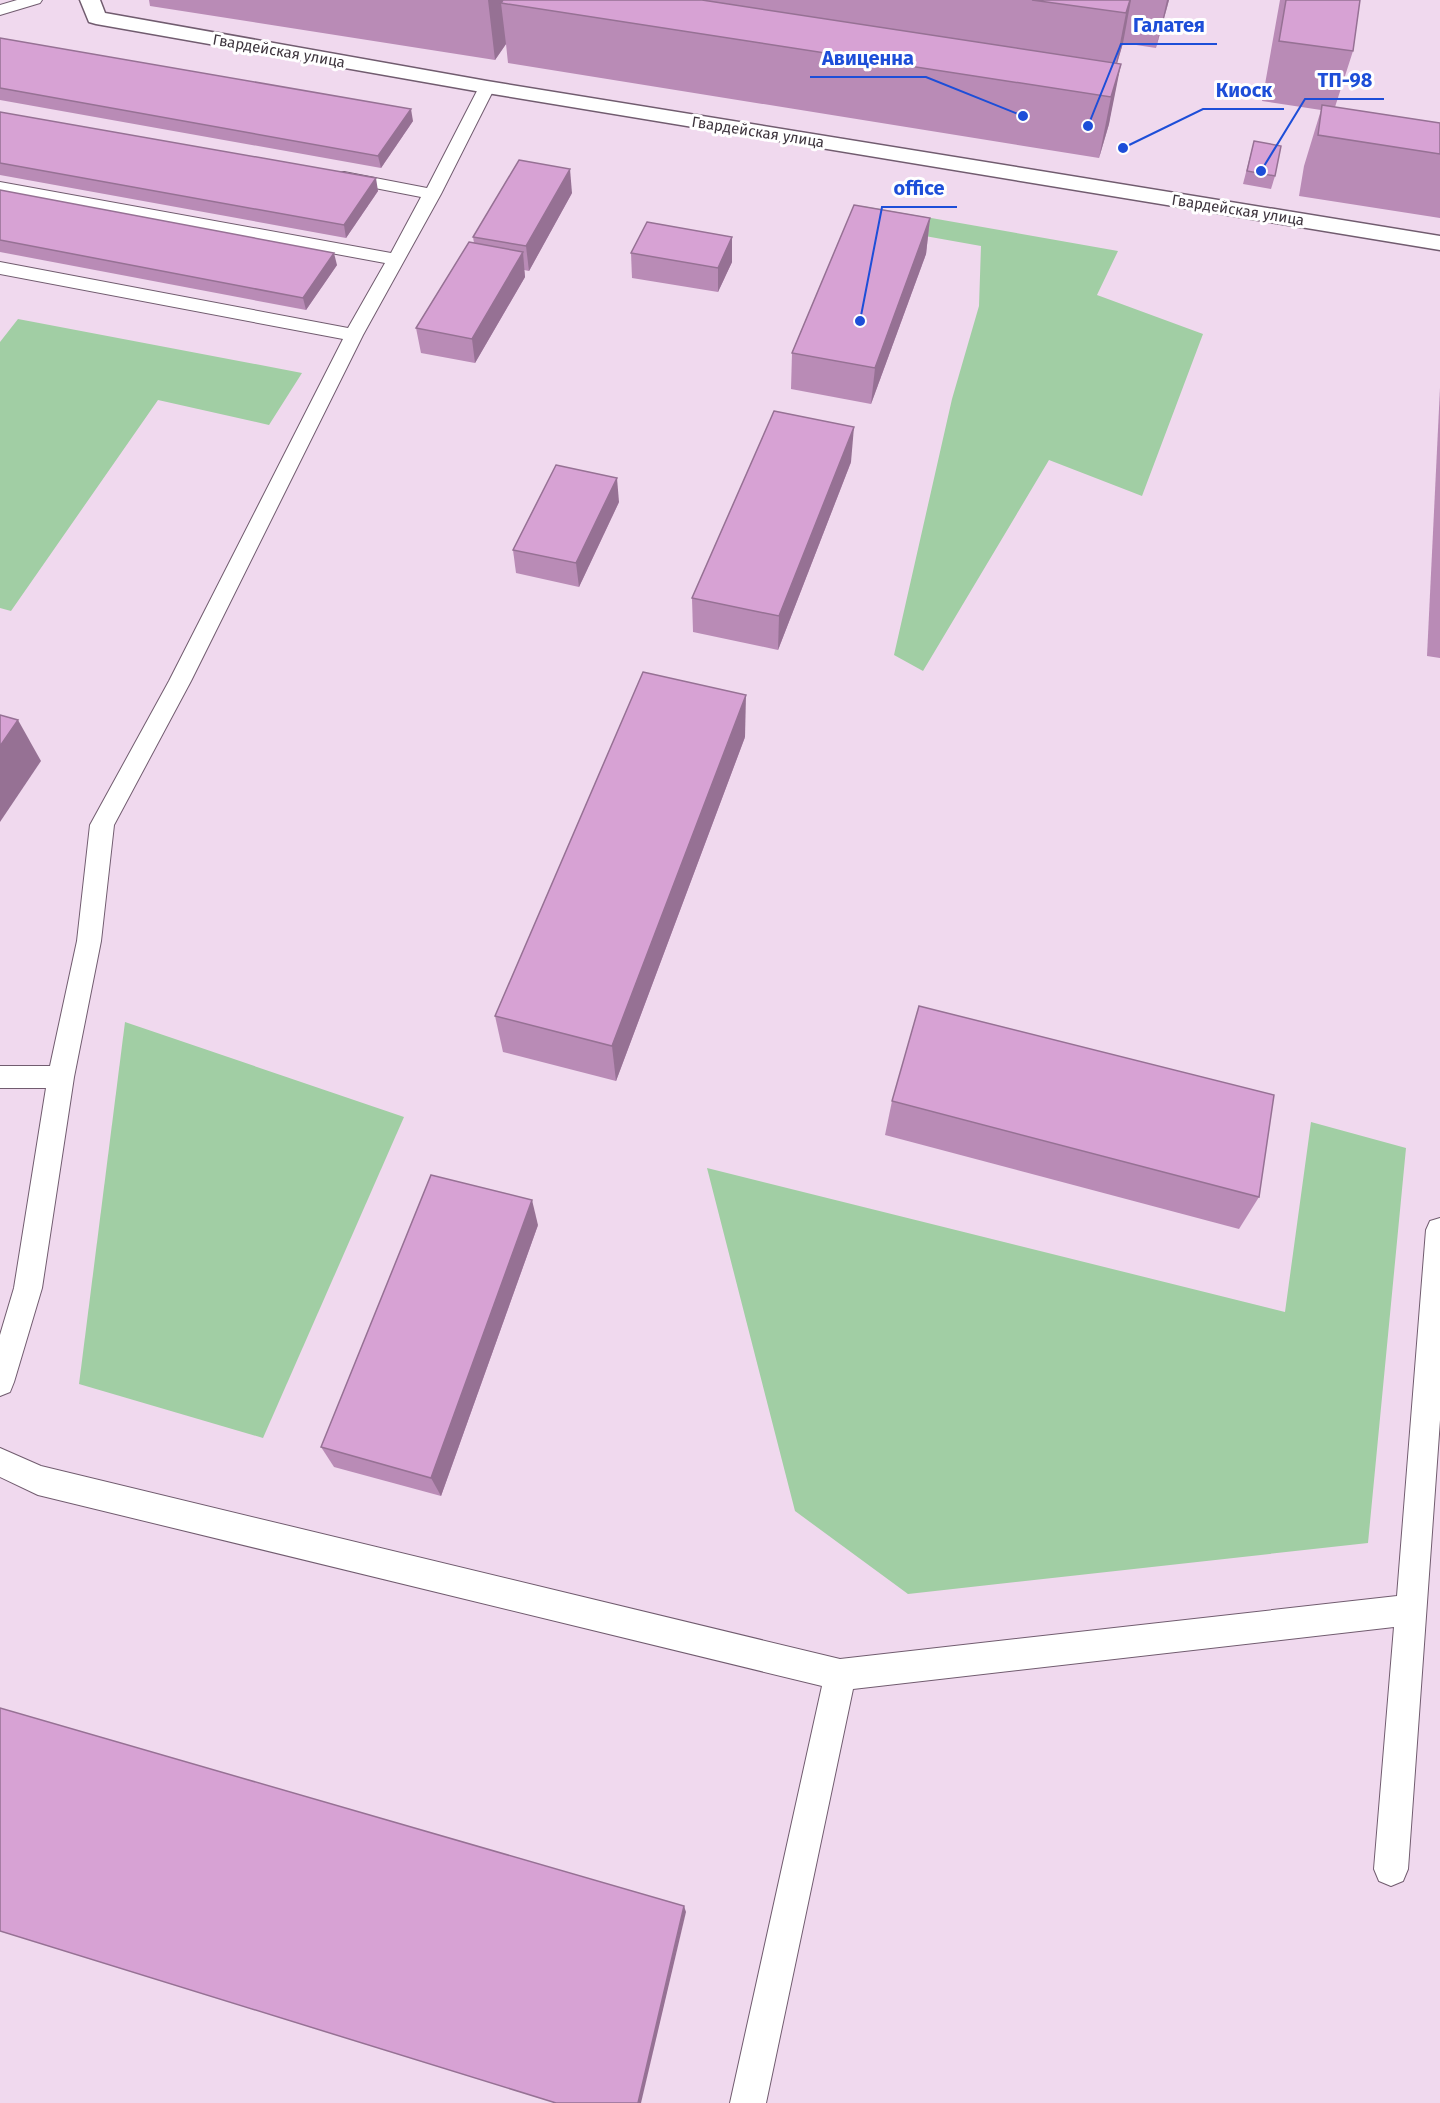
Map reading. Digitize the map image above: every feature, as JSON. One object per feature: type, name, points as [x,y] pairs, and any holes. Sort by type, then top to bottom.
[{"type":"street","name":"Гвардейская улица","points":[[90,0],[96,18],[487,87],[1440,243]]},
{"type":"lane","points":[[0,10],[34,0]]},
{"type":"lane","points":[[0,1382],[28,1288],[61,1077],[88,941],[102,825],[180,681],[354,335],[432,194],[487,87]]},
{"type":"lane","points":[[322,173],[432,194]]},
{"type":"lane","points":[[0,187],[396,260]]},
{"type":"lane","points":[[0,268],[354,335]]},
{"type":"lane","points":[[0,1077],[61,1077]]},
{"type":"lane","points":[[1390,1869],[1440,1230]]},
{"type":"lane","points":[[0,1462],[38,1480],[840,1675],[1411,1611]]},
{"type":"lane","points":[[748,2103],[840,1675]]},
{"type":"green space","points":[[863,206],[1118,251],[1097,295],[1203,334],[1142,496],[1049,460],[923,671],[894,655],[952,399],[979,306],[981,246],[852,223]]},
{"type":"green space","points":[[18,319],[302,373],[269,425],[158,400],[11,611],[0,608],[0,342]]},
{"type":"green space","points":[[125,1022],[404,1117],[263,1438],[79,1384]]},
{"type":"green space","points":[[1311,1122],[1406,1148],[1368,1543],[908,1594],[795,1511],[707,1168],[1285,1312]]},
{"type":"building","points":[[503,0],[702,0],[1121,64],[1111,97],[501,3]]},
{"type":"building","points":[[1032,0],[1130,0],[1126,13]]},
{"type":"building","points":[[1286,0],[1360,0],[1353,51],[1279,41]]},
{"type":"building","points":[[0,38],[411,109],[378,156],[0,88]]},
{"type":"building","points":[[1322,105],[1440,123],[1440,154],[1318,135]]},
{"type":"building","points":[[0,112],[376,178],[344,225],[0,163]]},
{"type":"building","points":[[1254,141],[1281,146],[1275,176],[1247,171]]},
{"type":"building","points":[[519,160],[570,169],[526,246],[473,237]]},
{"type":"building","points":[[0,190],[334,253],[303,298],[0,240]]},
{"type":"building","points":[[854,205],[930,218],[875,368],[792,353]]},
{"type":"building","points":[[647,222],[732,237],[718,268],[631,253]]},
{"type":"building","points":[[469,242],[523,252],[472,339],[416,328]]},
{"type":"building","points":[[774,411],[854,427],[779,616],[692,598]]},
{"type":"building","points":[[556,465],[617,478],[576,563],[513,550]]},
{"type":"building","points":[[643,672],[746,695],[612,1046],[495,1016]]},
{"type":"building","points":[[0,715],[18,720],[0,746]]},
{"type":"building","points":[[919,1006],[1274,1095],[1259,1197],[892,1101]]},
{"type":"building","points":[[431,1175],[532,1200],[431,1478],[321,1447]]},
{"type":"building","points":[[0,1708],[684,1906],[638,2103],[556,2103],[0,1931]]},
{"type":"place","name":"Авиценна","points":[[1023,116]]},
{"type":"place","name":"Галатея","points":[[1088,126]]},
{"type":"place","name":"Киоск","points":[[1123,148]]},
{"type":"place","name":"ТП-98","points":[[1261,171]]},
{"type":"place","name":"office","points":[[860,321]]}]
